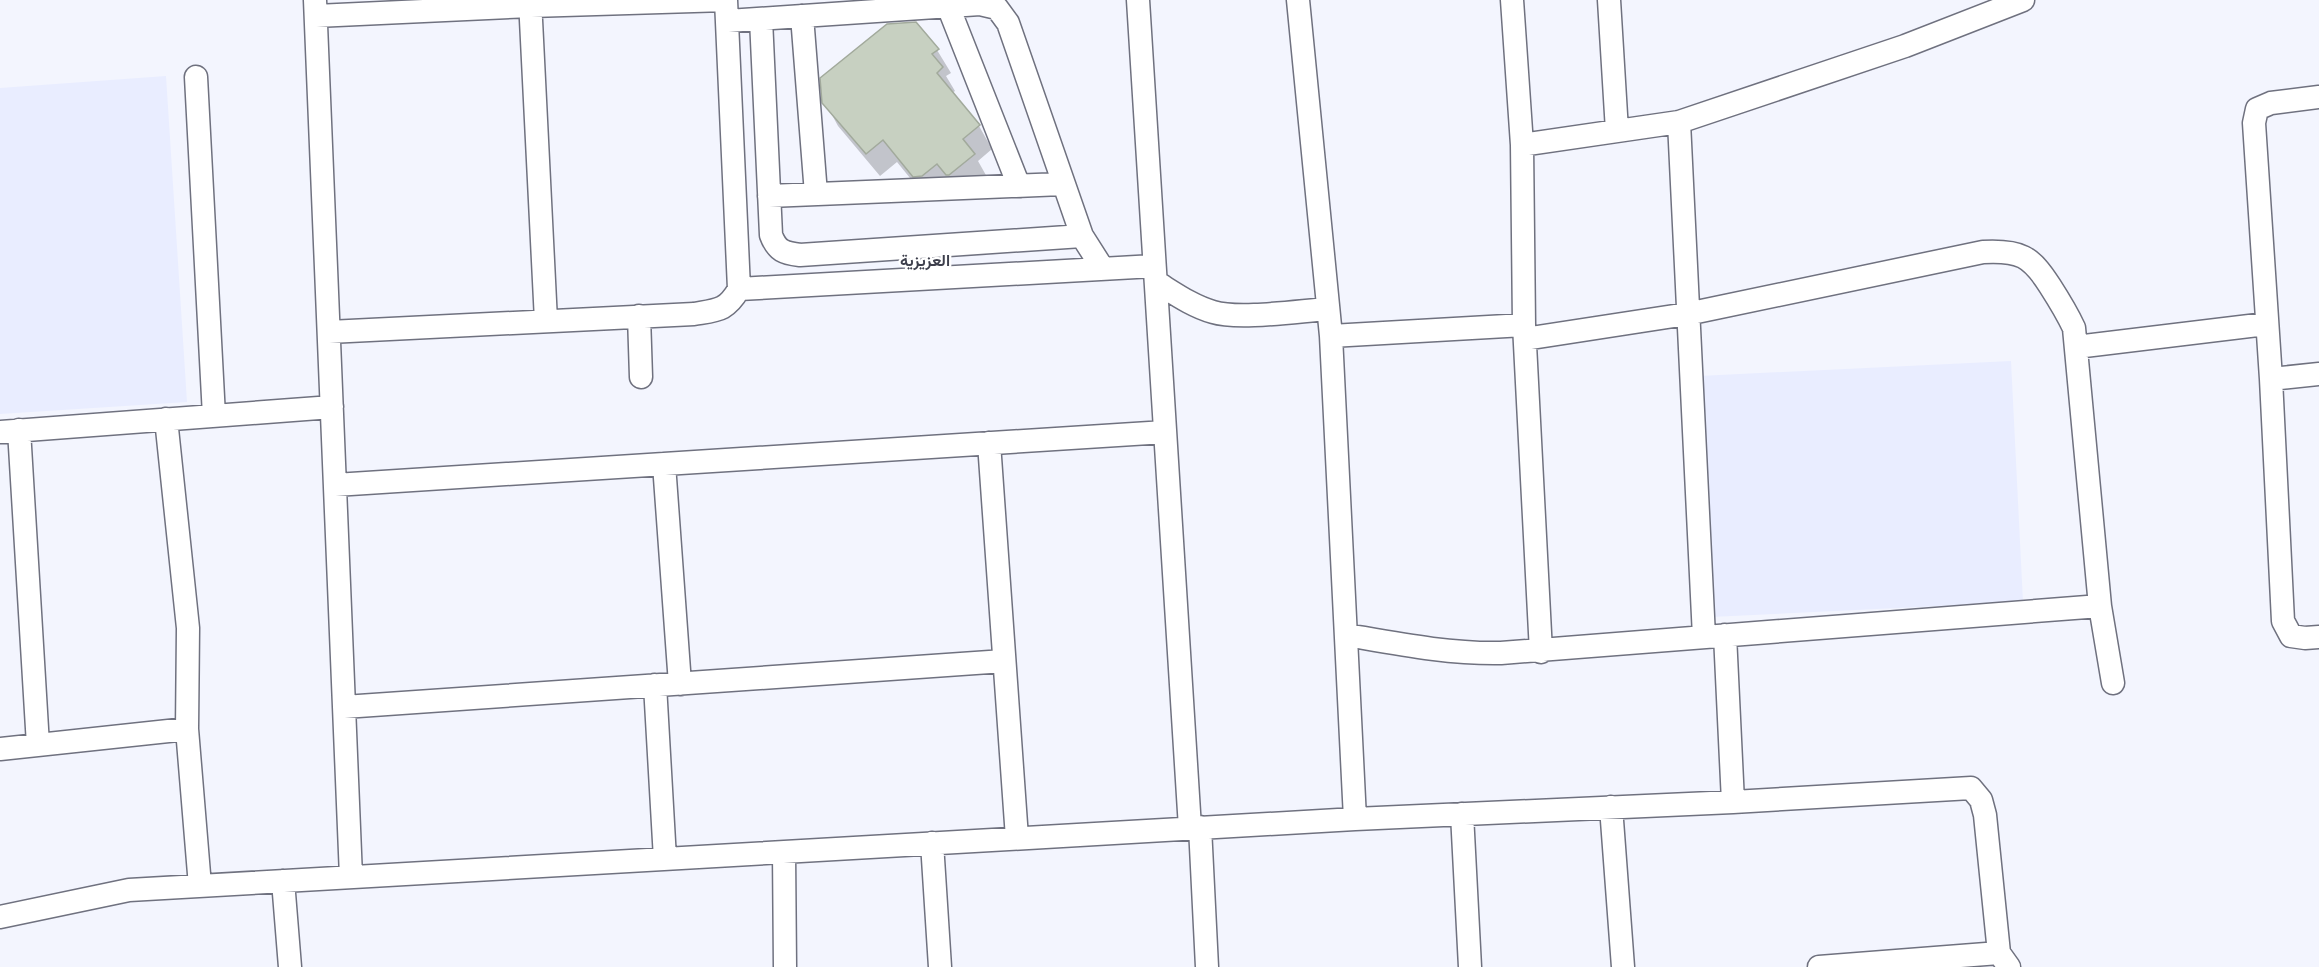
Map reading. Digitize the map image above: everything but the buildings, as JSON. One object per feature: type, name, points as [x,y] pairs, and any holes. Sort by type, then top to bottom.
[{"type":"street","points":[[1138,0],[1165,432],[1207,967]]},
{"type":"street","points":[[1298,0],[1330,336],[1355,819]]},
{"type":"street","points":[[1512,0],[1522,145],[1524,332],[1541,652]]},
{"type":"street","points":[[1609,0],[1617,131]]},
{"type":"street","points":[[351,877],[315,8],[530,3],[727,7],[761,19],[980,4],[997,8],[1008,23],[1062,184],[1082,236],[1103,269]]},
{"type":"street","points":[[530,3],[546,321]]},
{"type":"street","points":[[1522,145],[1679,122],[1905,46],[2008,3]]},
{"type":"street","points":[[948,6],[1019,186]]},
{"type":"street","points":[[329,332],[639,316],[715,310],[730,304],[739,289],[727,7]]},
{"type":"street","points":[[802,16],[816,194]]},
{"type":"street","points":[[761,19],[771,235],[776,247],[784,254],[800,255],[1082,236]]},
{"type":"street","points":[[196,77],[214,416]]},
{"type":"street","points":[[2319,98],[2271,103],[2257,109],[2254,123],[2271,379],[2283,621],[2291,636],[2319,637]]},
{"type":"street","points":[[1679,122],[1687,314],[1714,636],[1733,802]]},
{"type":"street","points":[[734,151],[767,150]]},
{"type":"street","points":[[769,196],[1062,184]]},
{"type":"street","points":[[916,247],[919,279]]},
{"type":"street","points":[[1330,336],[1524,332],[1687,314],[1983,252],[2000,251],[2019,255],[2037,266],[2067,311],[2074,328],[2100,606],[2113,683]]},
{"type":"street","points":[[739,289],[1103,269],[1155,274],[1200,308],[1215,313],[1232,315],[1328,309]]},
{"type":"street","points":[[639,316],[640,377]]},
{"type":"street","points":[[2076,346],[2266,324]]},
{"type":"street","points":[[2271,379],[2319,374]]},
{"type":"street","points":[[38,745],[10,431],[332,407]]},
{"type":"street","points":[[166,419],[188,628],[187,729],[200,886]]},
{"type":"street","points":[[335,485],[1165,432]]},
{"type":"street","points":[[989,443],[1017,838]]},
{"type":"street","points":[[664,464],[680,684]]},
{"type":"street","points":[[1347,635],[1469,654],[1541,652],[2100,606]]},
{"type":"street","points":[[344,707],[1004,661]]},
{"type":"street","points":[[655,685],[665,859]]},
{"type":"street","points":[[0,749],[187,729]]},
{"type":"street","points":[[0,917],[129,890],[1355,819],[1733,802],[1971,788],[1982,800],[1985,814],[2004,960],[1819,967]]},
{"type":"street","points":[[1611,807],[1623,967]]},
{"type":"street","points":[[1462,814],[1470,967]]},
{"type":"street","points":[[932,843],[940,967]]},
{"type":"street","points":[[784,852],[785,967]]},
{"type":"street","points":[[283,881],[290,967]]},
{"type":"shaded area","points":[[166,76],[187,402],[0,414],[0,88]]},
{"type":"shaded area","points":[[2011,361],[2023,602],[1711,617],[1699,376]]},
{"type":"district","name":"العزيزية","points":[[925,260]]}]
